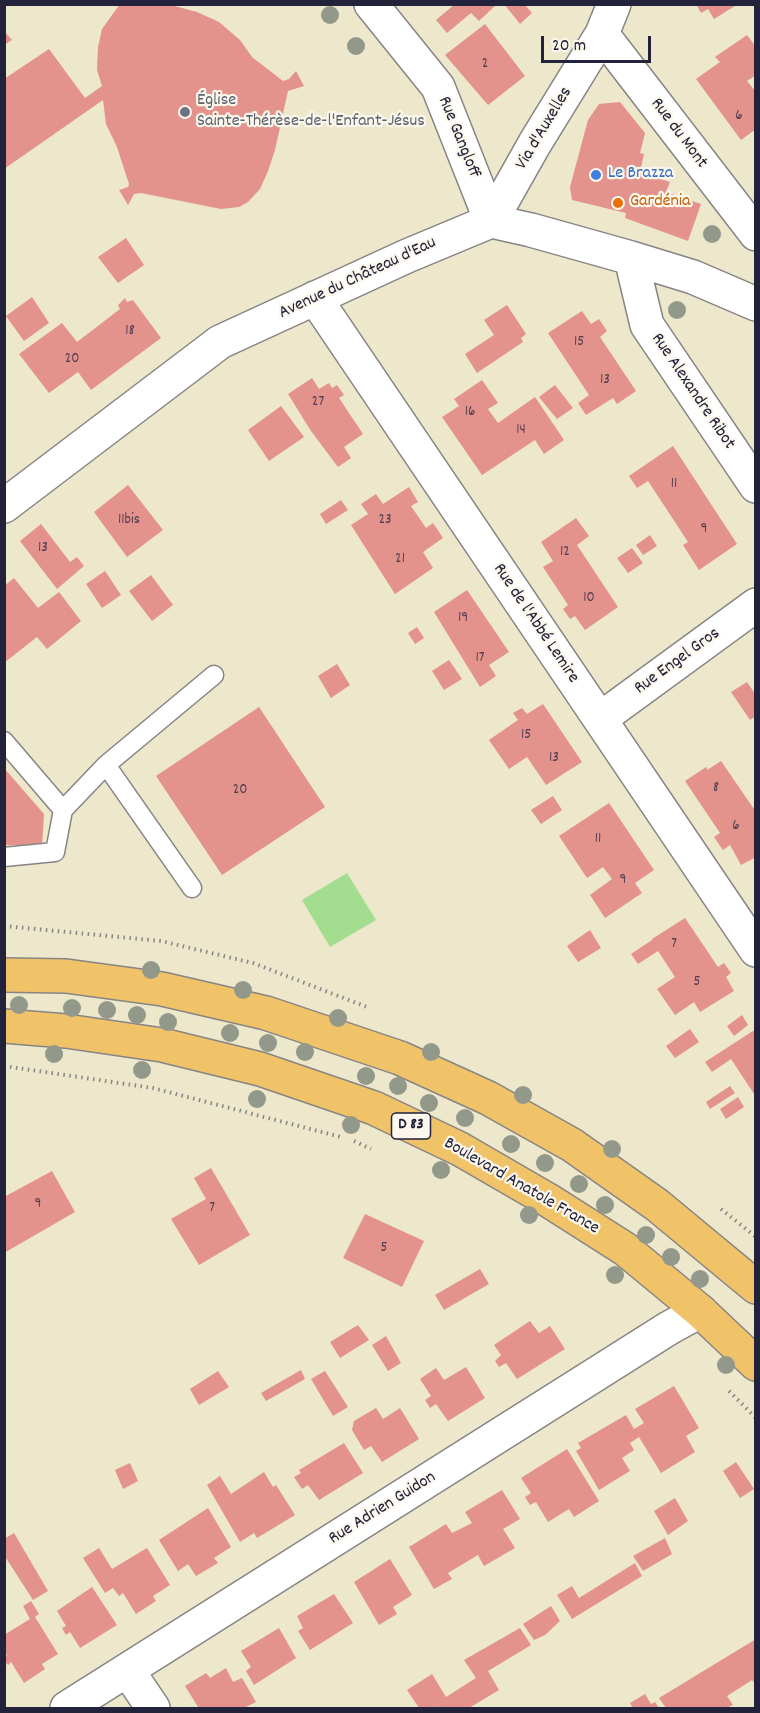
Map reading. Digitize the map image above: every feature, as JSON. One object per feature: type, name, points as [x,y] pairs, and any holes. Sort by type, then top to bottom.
[{"type":"main road","points":[[4,975],[66,976],[162,989],[266,1013],[400,1058],[488,1098],[572,1145],[657,1205],[755,1286]]},
{"type":"main road","name":"Boulevard Anatole France","points":[[4,1026],[66,1031],[162,1045],[260,1069],[374,1108],[460,1149],[548,1200],[625,1249],[700,1311],[756,1364]]},
{"type":"street","name":"Rue Gangloff","points":[[371,4],[438,87],[491,221]]},
{"type":"street","name":"Via d'Auxelles","points":[[491,221],[535,143],[602,34],[614,4]]},
{"type":"street","name":"Rue du Mont","points":[[602,34],[749,213]]},
{"type":"street","points":[[491,221],[531,230],[693,277],[756,304]]},
{"type":"street","name":"Avenue du Château d'Eau","points":[[4,506],[220,342],[407,256],[491,221]]},
{"type":"street","name":"Rue Alexandre Ribot","points":[[631,258],[647,325],[756,486]]},
{"type":"street","name":"Rue de l'Abbé Lemire","points":[[315,298],[756,950]]},
{"type":"street","name":"Rue Engel Gros","points":[[600,719],[756,605]]},
{"type":"street","name":"Rue Adrien Guidon","points":[[67,1708],[700,1311]]},
{"type":"street","points":[[128,1671],[153,1708]]},
{"type":"lane","points":[[4,856],[56,852],[63,810],[106,765],[214,675]]},
{"type":"lane","points":[[4,741],[63,810]]},
{"type":"lane","points":[[106,765],[192,888]]},
{"type":"path","points":[[4,1066],[153,1088],[349,1139],[380,1153]]},
{"type":"path","points":[[724,1385],[756,1418]]},
{"type":"green space","points":[[347,873],[376,920],[330,947],[302,900]]},
{"type":"building","name":"Église Sainte-Thérèse-de-l'Enfant-Jésus","points":[[120,4],[167,4],[197,12],[219,22],[240,40],[252,57],[283,81],[289,79],[296,71],[304,86],[288,91],[268,171],[260,189],[248,202],[239,207],[221,209],[141,193],[134,194],[128,205],[119,190],[128,187],[129,184],[117,147],[106,124],[103,100],[4,169],[4,79],[49,49],[85,98],[102,86],[97,70],[98,47],[102,29]]},
{"type":"building","points":[[455,4],[497,4],[479,21],[471,13],[447,33],[436,20]]},
{"type":"building","points":[[504,4],[524,4],[532,13],[520,24]]},
{"type":"building","points":[[696,4],[738,4],[714,19],[708,9],[701,13]]},
{"type":"building","points":[[485,24],[525,76],[488,105],[445,55]]},
{"type":"building","points":[[4,31],[12,40],[4,45]]},
{"type":"building","points":[[747,35],[756,47],[756,75],[747,81],[756,92],[756,129],[741,140],[696,79],[720,62],[715,57]]},
{"type":"building","points":[[620,102],[645,133],[640,153],[644,154],[640,172],[670,182],[666,192],[701,204],[688,241],[625,218],[626,213],[572,200],[570,187],[588,120],[599,104]]},
{"type":"building","points":[[126,238],[144,265],[118,283],[98,257]]},
{"type":"building","points":[[32,297],[49,323],[24,341],[6,316]]},
{"type":"building","points":[[125,298],[127,302],[133,300],[161,338],[91,390],[78,372],[49,393],[19,354],[62,323],[77,342],[120,309],[118,305]]},
{"type":"building","points":[[507,305],[526,334],[521,338],[523,342],[477,373],[465,354],[494,335],[484,320]]},
{"type":"building","points":[[582,311],[591,324],[599,319],[607,331],[600,337],[636,391],[617,404],[613,398],[586,415],[578,403],[589,395],[548,333]]},
{"type":"building","points":[[312,378],[319,389],[329,383],[332,388],[337,385],[344,395],[339,398],[363,434],[344,447],[351,458],[338,467],[311,431],[288,394]]},
{"type":"building","points":[[482,380],[498,403],[488,409],[498,423],[535,397],[564,440],[544,454],[535,440],[482,475],[442,417],[459,406],[454,399]]},
{"type":"building","points":[[555,385],[573,408],[557,419],[539,397]]},
{"type":"building","points":[[281,406],[304,437],[269,461],[248,430]]},
{"type":"building","points":[[673,446],[737,544],[699,570],[683,545],[688,542],[648,481],[637,488],[629,476]]},
{"type":"building","points":[[128,485],[163,530],[127,557],[94,512]]},
{"type":"building","points":[[409,487],[418,502],[411,506],[426,528],[433,523],[443,538],[423,552],[433,568],[395,594],[351,525],[368,514],[361,504],[376,494],[383,504]]},
{"type":"building","points":[[341,500],[348,510],[326,524],[320,514]]},
{"type":"building","points":[[576,518],[589,536],[577,545],[618,607],[585,630],[575,616],[570,619],[563,609],[568,605],[543,567],[553,561],[541,542]]},
{"type":"building","points":[[41,524],[70,562],[77,557],[84,566],[57,589],[20,541]]},
{"type":"building","points":[[650,535],[657,546],[643,555],[636,545]]},
{"type":"building","points":[[632,548],[643,563],[628,573],[617,558]]},
{"type":"building","points":[[105,571],[121,595],[102,608],[86,584]]},
{"type":"building","points":[[151,575],[173,605],[152,621],[129,591]]},
{"type":"building","points":[[14,578],[38,608],[59,592],[81,621],[47,649],[37,637],[4,663],[4,586]]},
{"type":"building","points":[[467,590],[509,652],[489,665],[496,676],[480,687],[434,612]]},
{"type":"building","points":[[417,627],[424,638],[415,644],[408,633]]},
{"type":"building","points":[[449,660],[462,679],[444,690],[432,671]]},
{"type":"building","points":[[337,664],[350,685],[331,698],[318,676]]},
{"type":"building","points":[[747,682],[756,695],[756,716],[750,720],[731,692]]},
{"type":"building","points":[[543,704],[582,762],[546,785],[527,757],[509,769],[489,740],[518,720],[513,713],[522,708],[527,714]]},
{"type":"building","points":[[259,707],[325,807],[222,875],[156,776]]},
{"type":"building","points":[[721,761],[756,812],[756,857],[741,865],[730,845],[723,850],[714,837],[720,833],[685,781],[706,767],[707,770]]},
{"type":"building","points":[[4,768],[44,814],[42,846],[4,845]]},
{"type":"building","points":[[553,796],[562,810],[541,824],[531,810]]},
{"type":"building","points":[[609,803],[654,870],[635,883],[642,893],[605,918],[590,895],[612,879],[603,867],[587,878],[559,836]]},
{"type":"building","points":[[685,918],[718,967],[724,963],[731,973],[726,977],[734,991],[700,1012],[694,1002],[675,1015],[657,989],[675,977],[658,951],[638,964],[631,954]]},
{"type":"building","points":[[590,930],[601,948],[578,962],[567,946]]},
{"type":"building","points":[[742,1015],[748,1025],[734,1036],[727,1026]]},
{"type":"building","points":[[690,1029],[699,1042],[675,1058],[666,1046]]},
{"type":"building","points":[[756,1029],[756,1097],[731,1059],[712,1072],[705,1062]]},
{"type":"building","points":[[730,1086],[735,1093],[710,1109],[706,1102]]},
{"type":"building","points":[[738,1097],[744,1107],[726,1119],[720,1109]]},
{"type":"building","points":[[211,1168],[250,1235],[199,1265],[171,1219],[206,1199],[194,1178]]},
{"type":"building","points":[[52,1171],[75,1212],[4,1253],[4,1197]]},
{"type":"building","points":[[365,1214],[424,1241],[402,1287],[343,1258]]},
{"type":"building","points":[[480,1269],[489,1284],[444,1310],[435,1295]]},
{"type":"building","points":[[530,1321],[539,1333],[550,1326],[565,1349],[517,1379],[506,1363],[499,1367],[495,1361],[501,1355],[494,1345]]},
{"type":"building","points":[[358,1325],[369,1340],[340,1358],[330,1342]]},
{"type":"building","points":[[386,1336],[401,1363],[388,1371],[372,1345]]},
{"type":"building","points":[[466,1367],[485,1398],[448,1421],[436,1404],[430,1408],[425,1400],[431,1396],[420,1379],[436,1368],[444,1380]]},
{"type":"building","points":[[301,1370],[305,1379],[266,1401],[261,1393]]},
{"type":"building","points":[[218,1371],[229,1387],[199,1405],[190,1389]]},
{"type":"building","points":[[325,1371],[348,1407],[333,1416],[311,1379]]},
{"type":"building","points":[[674,1386],[699,1428],[686,1436],[695,1452],[661,1473],[639,1437],[630,1443],[634,1450],[622,1458],[630,1471],[599,1490],[576,1451],[581,1448],[578,1443],[626,1415],[634,1429],[644,1423],[635,1409]]},
{"type":"building","points":[[376,1408],[383,1419],[400,1408],[419,1439],[382,1462],[371,1446],[364,1450],[352,1430],[354,1421]]},
{"type":"building","points":[[344,1443],[363,1473],[319,1500],[308,1485],[302,1489],[294,1477],[301,1473],[299,1470]]},
{"type":"building","points":[[567,1449],[599,1501],[574,1517],[569,1509],[548,1522],[536,1502],[530,1505],[525,1497],[531,1493],[521,1478]]},
{"type":"building","points":[[736,1462],[754,1489],[740,1498],[723,1471]]},
{"type":"building","points":[[130,1463],[138,1481],[123,1489],[115,1470]]},
{"type":"building","points":[[264,1472],[273,1487],[276,1485],[295,1515],[257,1538],[254,1533],[240,1542],[207,1485],[220,1476],[231,1494]]},
{"type":"building","points":[[502,1490],[520,1519],[503,1529],[515,1548],[484,1566],[478,1555],[448,1573],[452,1579],[434,1589],[409,1547],[446,1524],[452,1533],[472,1523],[465,1512]]},
{"type":"building","points":[[675,1498],[688,1521],[668,1535],[654,1511]]},
{"type":"building","points":[[208,1508],[231,1547],[214,1558],[218,1563],[196,1576],[188,1564],[178,1571],[159,1540]]},
{"type":"building","points":[[14,1533],[48,1591],[33,1600],[4,1555],[4,1539]]},
{"type":"building","points":[[665,1538],[672,1554],[643,1571],[633,1556]]},
{"type":"building","points":[[99,1548],[112,1569],[147,1548],[170,1585],[153,1596],[156,1601],[136,1614],[123,1593],[119,1596],[113,1588],[105,1593],[83,1558]]},
{"type":"building","points":[[390,1559],[412,1595],[393,1607],[397,1614],[379,1625],[354,1582]]},
{"type":"building","points":[[635,1563],[642,1576],[572,1619],[557,1595],[572,1586],[579,1598]]},
{"type":"building","points":[[92,1587],[117,1625],[80,1648],[70,1632],[66,1635],[62,1628],[66,1626],[57,1611]]},
{"type":"building","points":[[334,1594],[353,1623],[310,1650],[298,1631],[303,1628],[297,1616]]},
{"type":"building","points":[[31,1601],[39,1614],[35,1617],[58,1654],[42,1664],[45,1669],[24,1683],[11,1662],[8,1665],[4,1660],[7,1655],[4,1651],[4,1635],[30,1619],[23,1606]]},
{"type":"building","points":[[551,1606],[560,1621],[545,1635],[534,1640],[523,1624]]},
{"type":"building","points":[[279,1628],[296,1658],[254,1685],[246,1671],[251,1667],[241,1651]]},
{"type":"building","points":[[520,1628],[531,1645],[488,1671],[499,1690],[469,1708],[434,1708],[432,1706],[433,1708],[419,1708],[407,1690],[432,1674],[446,1697],[476,1678],[464,1660]]},
{"type":"building","points":[[756,1639],[756,1685],[752,1680],[727,1696],[733,1705],[726,1708],[666,1708],[659,1698]]},
{"type":"building","points":[[226,1668],[233,1682],[242,1678],[256,1702],[244,1708],[195,1708],[198,1707],[185,1686],[206,1673],[210,1678]]},
{"type":"building","points":[[645,1694],[651,1704],[655,1702],[659,1708],[633,1708],[630,1703]]},
{"type":"place","name":"Église Sainte-Thérèse-de-l'Enfant-Jésus","points":[[185,112]]},
{"type":"place","name":"Le Brazza","points":[[596,175]]},
{"type":"place","name":"Gardénia","points":[[618,203]]}]
